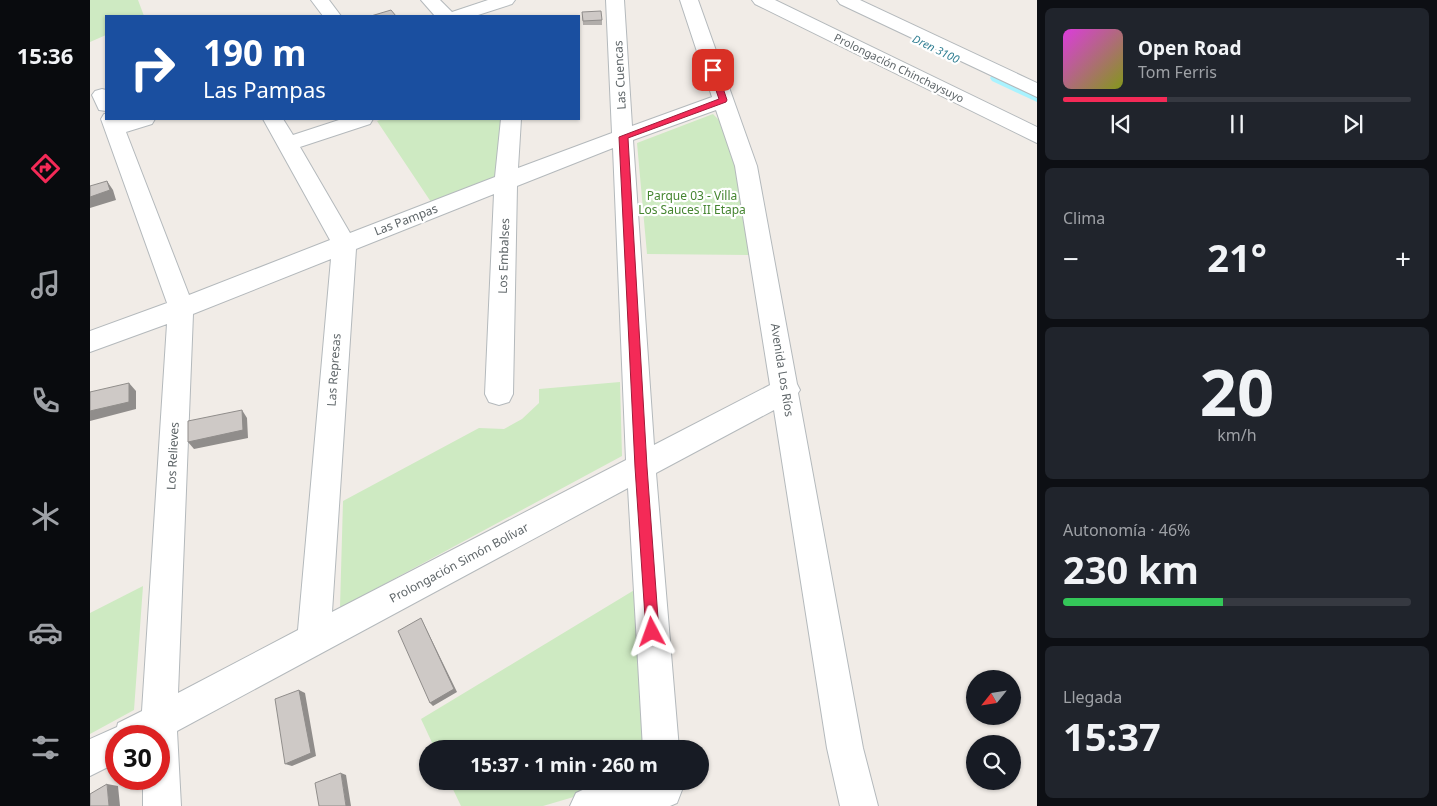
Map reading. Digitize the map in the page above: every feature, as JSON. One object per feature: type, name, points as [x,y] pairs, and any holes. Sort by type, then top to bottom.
[{"type":"street","points":[[320,0],[331,15]]},
{"type":"street","points":[[430,0],[443,15]]},
{"type":"street","name":"Las Cuencas","points":[[615,0],[641,467],[660,740]]},
{"type":"street","name":"Avenida Los Ríos","points":[[689,0],[746,166],[786,390],[803,507],[845,748],[852,806]]},
{"type":"street","name":"Prolongación Chinchaysuyo","points":[[761,0],[1037,136]]},
{"type":"street","points":[[846,0],[1037,91]]},
{"type":"street","points":[[462,15],[516,2]]},
{"type":"street","name":"Las Pampas","points":[[90,342],[506,181],[723,100]]},
{"type":"street","name":"Los Relieves","points":[[112,120],[181,308],[158,722],[162,806]]},
{"type":"street","points":[[274,120],[344,244]]},
{"type":"street","points":[[288,144],[360,120]]},
{"type":"street","name":"Los Embalses","points":[[499,394],[506,181],[511,120]]},
{"type":"street","name":"Las Represas","points":[[314,640],[344,244]]},
{"type":"street","name":"Prolongación Simón Bolívar","points":[[152,725],[786,390]]},
{"type":"street","name":"Avenida Los Ríos","points":[[845,748],[860,806]]},
{"type":"street","points":[[90,758],[105,750]]},
{"type":"street","points":[[590,806],[664,792]]},
{"type":"green space","points":[[90,0],[138,0],[144,15],[105,15],[105,35],[90,42]]},
{"type":"green space","name":"Parque 03 - Villa Los Sauces II Etapa","points":[[713,114],[722,123],[737,174],[750,255],[647,254],[637,143]]},
{"type":"green space","points":[[505,120],[498,176],[431,202],[377,121]]},
{"type":"green space","points":[[620,382],[622,456],[340,608],[343,501],[479,428],[504,429],[522,419],[539,403],[539,389]]},
{"type":"green space","points":[[143,586],[134,710],[90,734],[90,613]]},
{"type":"green space","points":[[636,589],[643,740],[431,740],[421,719]]},
{"type":"green space","points":[[453,790],[597,790],[543,806],[461,806]]},
{"type":"building","points":[[391,10],[395,15],[374,15]]},
{"type":"building","points":[[601,11],[602,20],[583,21],[582,12]]},
{"type":"building","points":[[107,181],[110,190],[90,197],[90,186]]},
{"type":"building","points":[[129,383],[129,402],[90,411],[90,392]]},
{"type":"building","points":[[242,410],[243,430],[188,442],[188,421]]},
{"type":"building","points":[[421,618],[454,689],[430,703],[398,631]]},
{"type":"building","points":[[299,690],[311,753],[285,764],[275,699]]},
{"type":"building","points":[[341,773],[346,806],[319,806],[315,783]]},
{"type":"building","points":[[105,785],[105,790],[108,790],[109,806],[90,806],[90,794]]},
{"type":"waterway","name":"Dren 3100","points":[[998,78],[1037,97]]},
{"type":"route","points":[[652,632],[623,137],[723,100],[713,70]]}]
